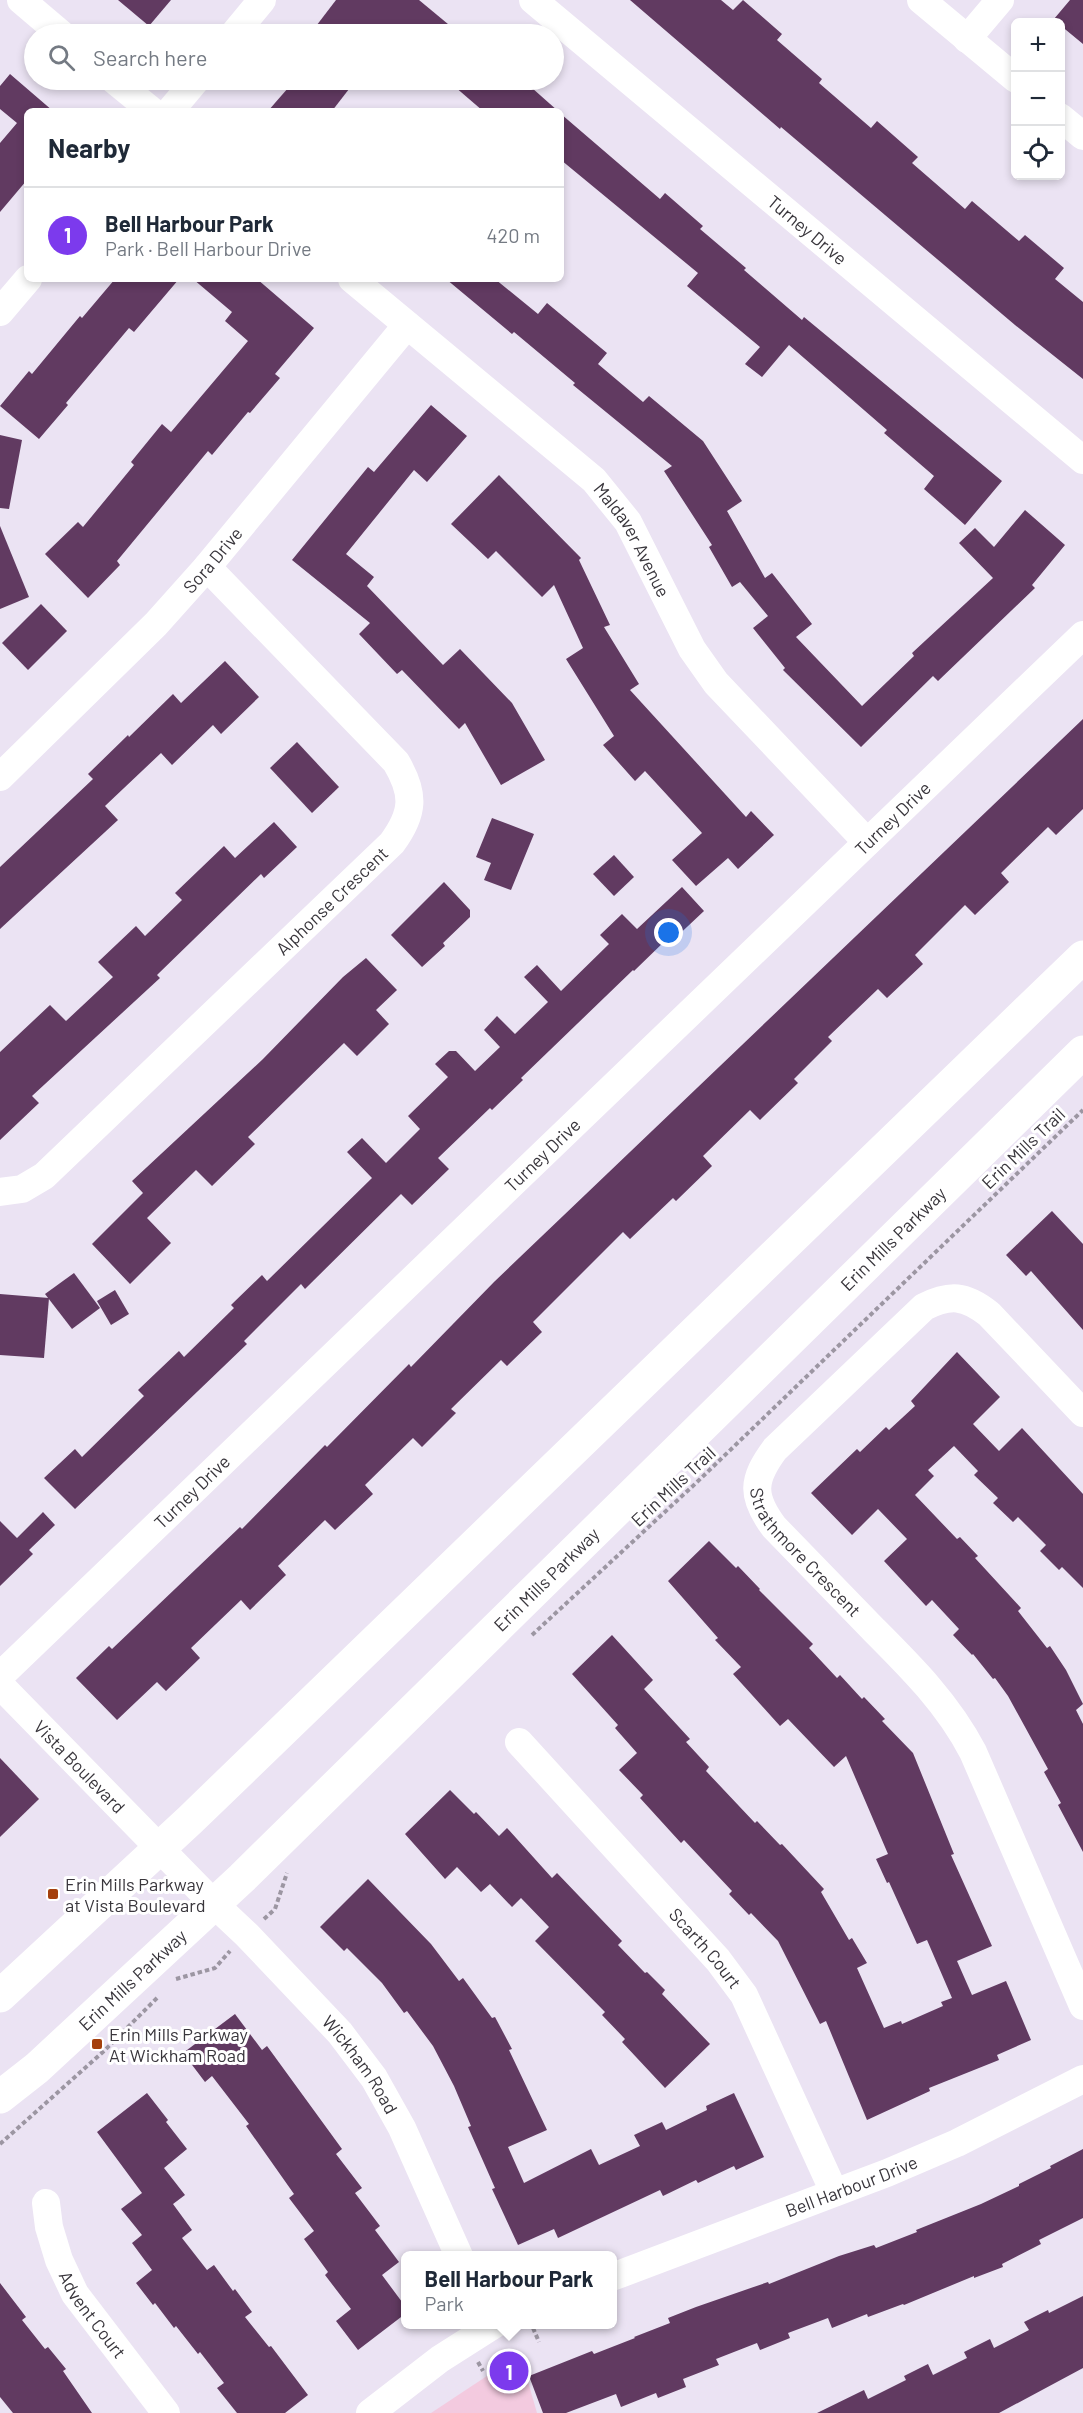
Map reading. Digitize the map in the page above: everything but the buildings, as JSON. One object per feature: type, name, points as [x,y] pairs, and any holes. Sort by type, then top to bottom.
[{"type":"main road","points":[[0,1996],[160,1849],[1083,957]]},
{"type":"main road","name":"Erin Mills Parkway","points":[[0,2097],[37,2068],[214,1904],[1083,1052]]},
{"type":"street","points":[[21,0],[50,24]]},
{"type":"street","points":[[242,24],[262,0]]},
{"type":"street","name":"Turney Drive","points":[[533,0],[562,24]]},
{"type":"street","points":[[921,0],[1011,76]]},
{"type":"street","points":[[968,39],[1000,0]]},
{"type":"street","name":"Turney Drive","points":[[564,26],[1083,460]]},
{"type":"street","points":[[126,90],[148,108]]},
{"type":"street","points":[[173,108],[188,90]]},
{"type":"street","points":[[1065,121],[1083,136]]},
{"type":"street","points":[[0,312],[25,282]]},
{"type":"street","name":"Maldaver Avenue","points":[[356,282],[594,480],[614,501],[641,543],[692,649],[716,683],[867,842]]},
{"type":"street","name":"Sora Drive","points":[[3,767],[156,624],[207,567],[407,324]]},
{"type":"street","name":"Alphonse Crescent","points":[[0,1192],[22,1189],[44,1176],[392,843],[405,826],[410,807],[409,788],[396,762],[207,567]]},
{"type":"street","name":"Turney Drive","points":[[0,1676],[1083,635]]},
{"type":"street","name":"Strathmore Crescent","points":[[1083,1413],[975,1303],[963,1299],[939,1300],[924,1307],[775,1449],[760,1472],[757,1497],[762,1511],[774,1527],[919,1676],[939,1698],[958,1725],[973,1752],[1083,2006]]},
{"type":"street","name":"Vista Boulevard","points":[[0,1685],[214,1904]]},
{"type":"street","name":"Scarth Court","points":[[519,1742],[718,1960],[744,1995],[834,2192]]},
{"type":"street","name":"Wickham Road","points":[[214,1904],[247,1935],[340,2033],[374,2078],[402,2128],[457,2251]]},
{"type":"street","name":"Bell Harbour Drive","points":[[617,2275],[957,2143],[1083,2079]]},
{"type":"street","name":"Advent Court","points":[[46,2203],[49,2227],[59,2260],[75,2294],[166,2413]]},
{"type":"street","points":[[370,2413],[440,2359],[486,2329]]},
{"type":"path","name":"Erin Mills Trail","points":[[530,1637],[695,1484],[1083,1110]]},
{"type":"path","points":[[271,1913],[281,1896],[288,1870]]},
{"type":"path","points":[[168,1987],[176,1979],[215,1968],[225,1955]]},
{"type":"path","points":[[0,2144],[104,2051],[160,1995]]},
{"type":"path","points":[[533,2329],[539,2342]]},
{"type":"shaded area","points":[[520,2354],[537,2413],[431,2413]]},
{"type":"place","name":"Erin Mills Parkway at Vista Boulevard","points":[[53,1894]]},
{"type":"place","name":"Erin Mills Parkway At Wickham Road","points":[[97,2044]]},
{"type":"place","name":"Bell Harbour Park","points":[[509,2371]]}]
